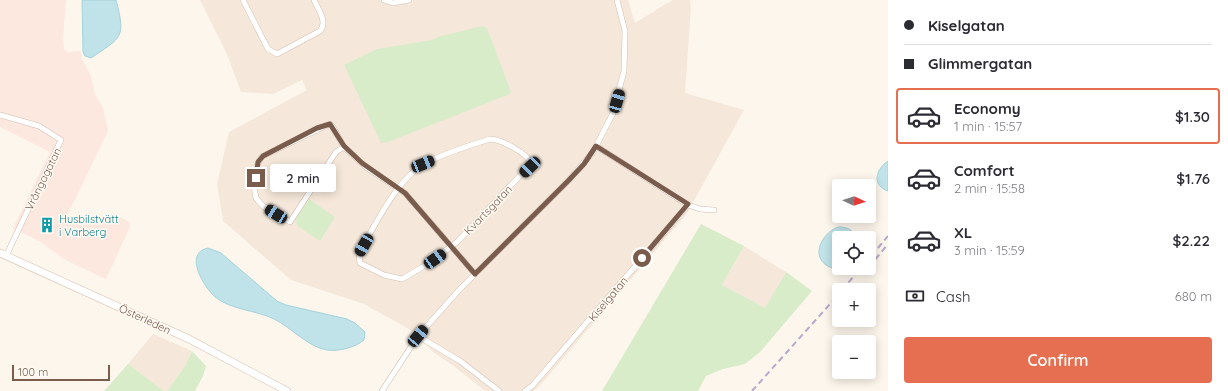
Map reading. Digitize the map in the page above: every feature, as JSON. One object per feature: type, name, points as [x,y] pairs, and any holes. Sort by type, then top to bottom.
[{"type":"main road","name":"Österleden","points":[[3,255],[189,339],[287,391]]},
{"type":"street","points":[[243,0],[268,49],[277,54],[323,28],[323,19],[314,0]]},
{"type":"street","points":[[384,0],[393,3],[409,0]]},
{"type":"street","points":[[382,391],[418,336],[475,274],[584,164],[596,146],[613,113],[624,72],[626,31],[617,0]]},
{"type":"street","name":"Vrångagatan","points":[[0,115],[39,126],[61,140],[3,255]]},
{"type":"street","points":[[344,146],[336,152],[290,222],[263,206],[256,198],[257,168],[260,159],[263,156],[330,124],[344,146],[367,168],[399,188],[475,274]]},
{"type":"street","name":"Kvartsgatan","points":[[399,188],[423,164],[490,139],[498,139],[505,142],[530,160],[530,167],[451,247]]},
{"type":"street","points":[[596,146],[688,204],[700,209],[714,210]]},
{"type":"street","points":[[399,188],[359,253],[360,263],[384,275],[402,279],[409,277],[451,247]]},
{"type":"street","name":"Kiselgatan","points":[[525,391],[532,386],[688,204]]},
{"type":"street","points":[[418,336],[460,361],[499,391]]},
{"type":"shaded area","points":[[0,0],[66,0],[63,40],[64,49],[68,52],[80,51],[82,59],[91,76],[95,95],[103,107],[108,131],[66,218],[82,226],[107,217],[115,221],[118,216],[129,222],[130,227],[106,279],[65,260],[41,242],[13,228],[50,152],[0,127]]},
{"type":"shaded area","points":[[200,0],[628,0],[635,23],[672,0],[690,0],[691,8],[685,93],[744,110],[686,215],[542,383],[534,391],[485,391],[455,367],[433,352],[416,333],[364,304],[291,280],[223,221],[217,184],[229,132],[307,90],[302,80],[273,94],[241,92],[227,54]]},
{"type":"shaded area","points":[[744,246],[786,272],[765,309],[722,285]]},
{"type":"shaded area","points":[[153,334],[192,351],[185,366],[167,391],[164,391],[128,364]]},
{"type":"green space","points":[[483,26],[487,28],[511,92],[510,94],[388,142],[381,143],[344,65],[377,49],[432,40],[441,36]]},
{"type":"green space","points":[[309,199],[335,217],[320,241],[297,226],[296,218]]},
{"type":"green space","points":[[701,224],[744,246],[722,285],[765,308],[786,272],[812,291],[760,352],[745,364],[723,369],[706,376],[698,391],[602,391]]},
{"type":"green space","points":[[192,351],[206,366],[203,376],[195,391],[167,391],[185,366]]},
{"type":"green space","points":[[128,364],[164,391],[104,391]]},
{"type":"water","points":[[82,0],[116,0],[121,22],[121,30],[115,40],[91,58],[85,56],[83,52]]},
{"type":"water","points":[[888,161],[888,191],[879,185],[877,177],[878,172]]},
{"type":"water","points":[[838,227],[844,227],[852,231],[832,231],[832,268],[825,264],[819,253],[822,241],[832,230]]},
{"type":"water","points":[[208,248],[221,253],[277,301],[286,305],[347,319],[355,323],[365,332],[364,340],[352,347],[341,350],[327,350],[313,345],[274,319],[228,305],[221,301],[215,297],[206,286],[201,278],[196,263],[197,256],[201,251]]},
{"type":"railway","points":[[878,248],[888,236]]},
{"type":"railway","points":[[876,259],[888,244]]},
{"type":"railway","points":[[848,283],[855,275]]},
{"type":"railway","points":[[752,391],[832,302]]},
{"type":"place","name":"Husbilstvätt i Varberg","points":[[47,225]]},
{"type":"route","points":[[256,178],[258,162],[263,156],[317,128],[330,124],[336,131],[344,146],[367,168],[405,193],[475,274],[568,181],[584,164],[596,146],[620,163],[688,204],[661,238],[642,258]]}]
